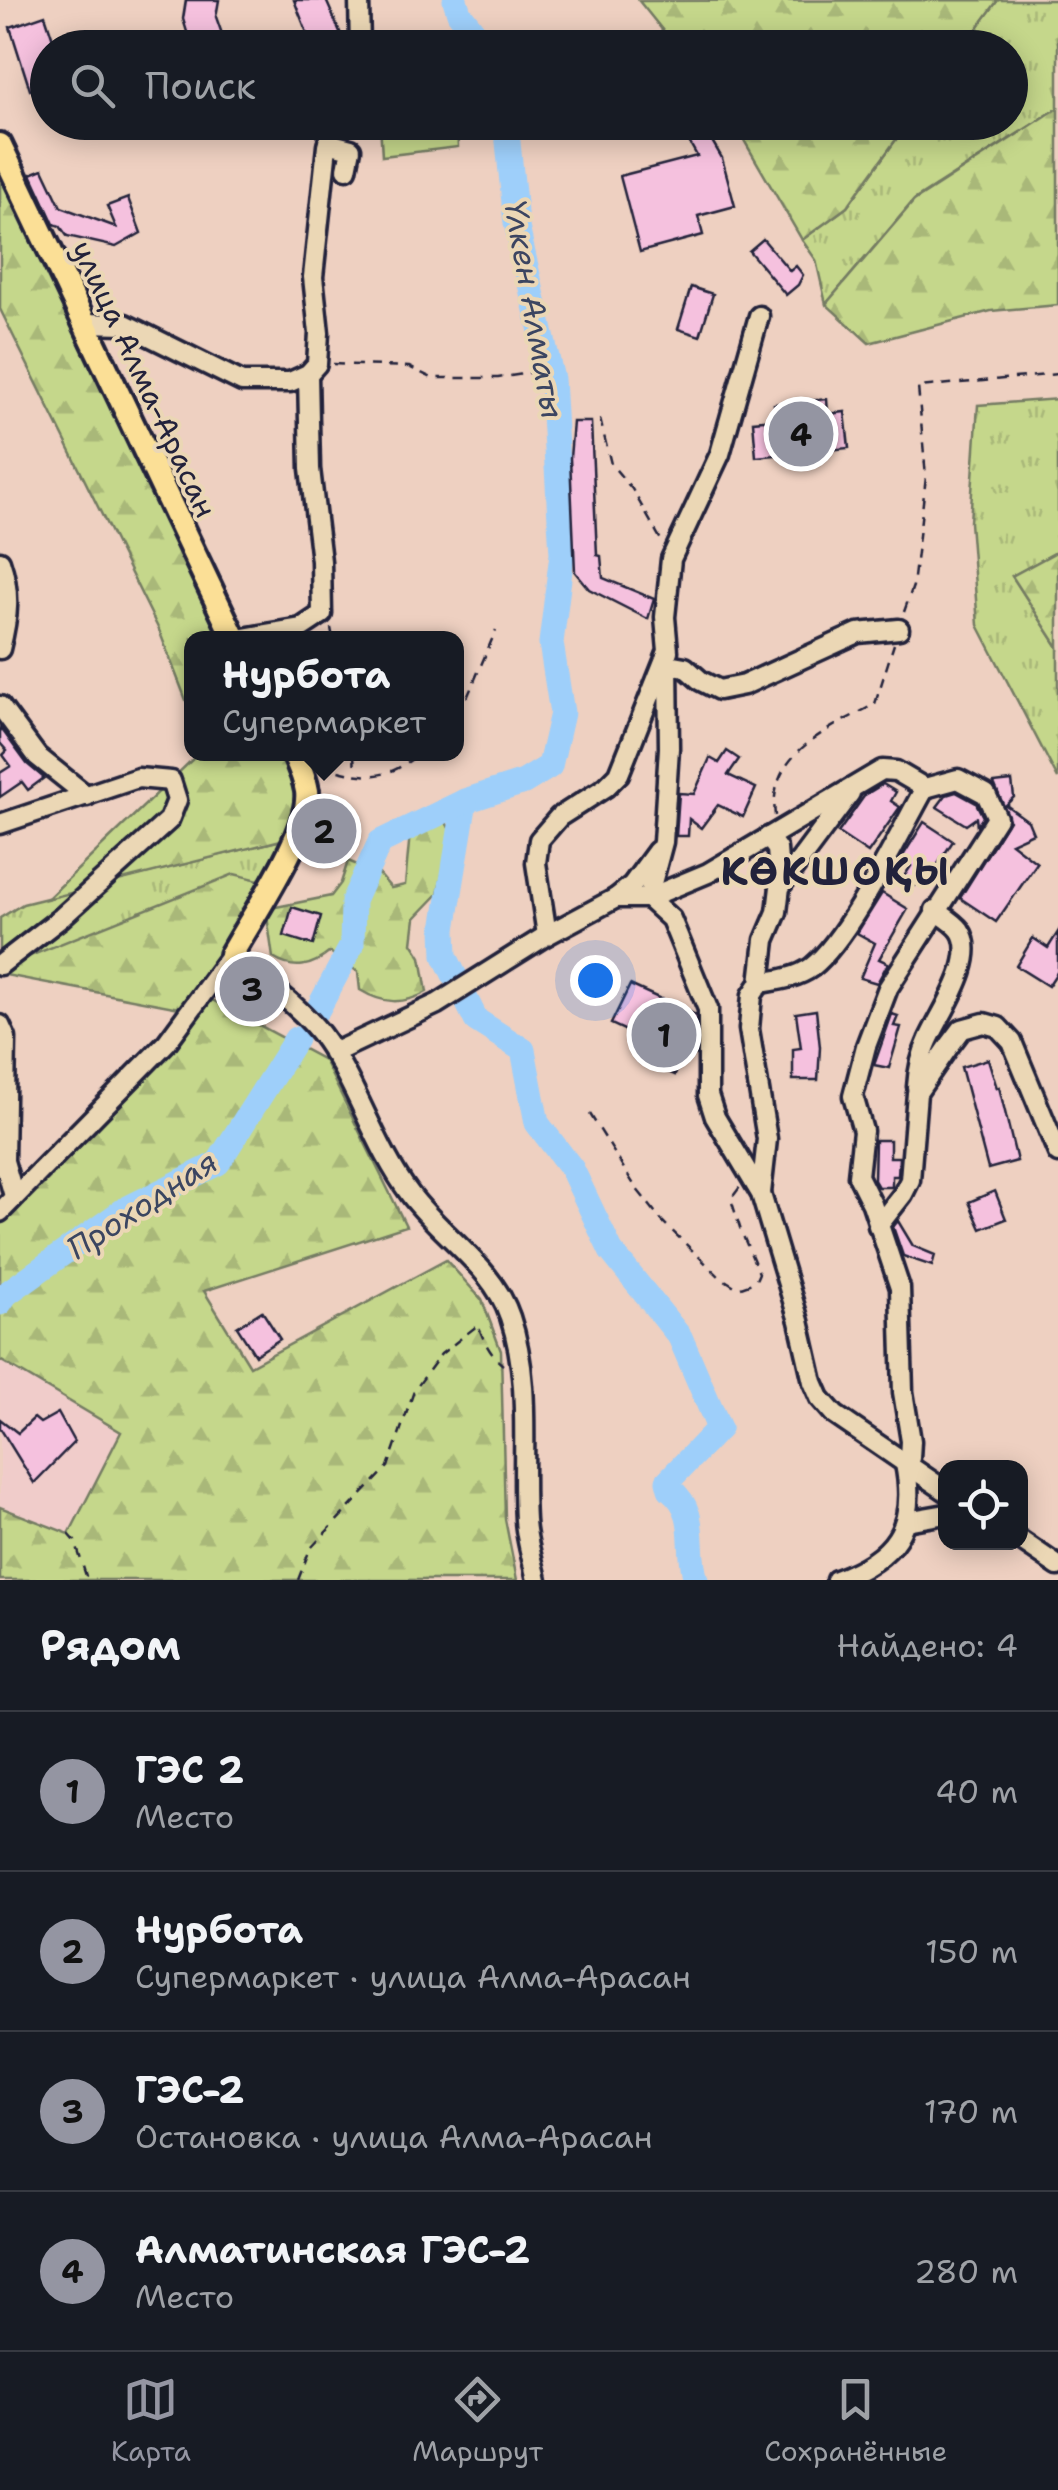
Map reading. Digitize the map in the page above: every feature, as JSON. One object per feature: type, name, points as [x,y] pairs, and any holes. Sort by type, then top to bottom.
[{"type":"main road","name":"улица Алма-Арасан","points":[[0,145],[231,631]]},
{"type":"main road","points":[[231,954],[297,836],[307,805],[307,791],[297,761]]},
{"type":"street","points":[[359,0],[360,30]]},
{"type":"street","points":[[284,631],[301,628],[322,614],[321,561],[310,469],[318,333],[313,277],[329,140]]},
{"type":"street","points":[[328,143],[351,150],[347,169]]},
{"type":"street","points":[[648,898],[664,842],[669,748],[665,617],[671,560],[720,454],[759,316]]},
{"type":"street","points":[[84,323],[125,324],[242,382],[290,382],[313,369]]},
{"type":"street","points":[[0,561],[9,594],[9,613],[0,649]]},
{"type":"street","points":[[668,658],[718,690],[744,685],[858,634],[899,629]]},
{"type":"street","points":[[547,935],[538,879],[539,840],[559,818],[619,774],[668,658]]},
{"type":"street","points":[[0,706],[36,756],[87,796]]},
{"type":"street","points":[[616,898],[648,898],[708,873],[882,770],[896,771],[925,788]]},
{"type":"street","points":[[0,824],[138,778],[170,781],[177,800],[169,820],[62,917],[0,965]]},
{"type":"street","points":[[760,982],[797,976],[824,954],[844,930],[925,788],[958,779],[986,794],[997,818],[888,988],[866,1046],[853,1096],[863,1131],[858,1176],[872,1204],[900,1288],[904,1392],[911,1441],[910,1458],[905,1464]]},
{"type":"street","points":[[780,888],[856,785]]},
{"type":"street","points":[[761,1194],[766,1151],[750,1028],[752,995],[760,982],[765,940],[777,912],[780,888],[776,850],[768,837]]},
{"type":"street","points":[[328,1045],[436,1004],[547,935],[616,898],[632,885],[664,842]]},
{"type":"street","points":[[648,898],[671,919],[708,1009],[708,1096],[715,1118],[761,1194],[800,1321],[812,1382],[835,1415],[938,1486]]},
{"type":"street","points":[[878,1226],[910,1180],[918,1072],[965,959],[965,941],[958,927],[935,910]]},
{"type":"street","points":[[0,1212],[167,1042],[231,954],[293,1007],[328,1045],[376,1139],[409,1193],[474,1262],[510,1316],[524,1384],[525,1524],[537,1580]]},
{"type":"street","points":[[916,1093],[962,1029],[984,1023],[998,1028],[1012,1042],[1023,1064],[1027,1083],[1058,1153]]},
{"type":"street","points":[[0,1025],[6,1038],[4,1161],[14,1196]]},
{"type":"street","points":[[749,1170],[766,1151]]},
{"type":"street","points":[[836,1580],[883,1558],[906,1521],[905,1464]]},
{"type":"street","points":[[906,1521],[938,1515]]},
{"type":"street","points":[[1028,1545],[1058,1566]]},
{"type":"path","points":[[313,369],[363,363],[409,367],[432,378],[498,378],[535,372]]},
{"type":"path","points":[[918,386],[1058,374]]},
{"type":"path","points":[[600,419],[611,464],[639,500],[671,560]]},
{"type":"path","points":[[464,702],[496,630]]},
{"type":"path","points":[[312,761],[355,774],[381,776],[410,761]]},
{"type":"path","points":[[354,761],[355,774]]},
{"type":"path","points":[[590,1114],[636,1188],[664,1222],[720,1277],[738,1288],[756,1282],[760,1273],[740,1231],[731,1199],[749,1170]]},
{"type":"path","points":[[298,1580],[310,1548],[388,1467],[414,1391],[441,1354],[478,1326],[495,1359],[505,1366],[516,1346]]},
{"type":"path","points":[[69,1534],[86,1576],[79,1580]]},
{"type":"shaded area","points":[[0,1360],[121,1432],[69,1534],[0,1507]]},
{"type":"green space","points":[[998,0],[1058,0],[1058,108],[1028,127],[1028,30],[976,30]]},
{"type":"green space","points":[[998,0],[976,30],[662,30],[639,1]]},
{"type":"green space","points":[[1058,108],[1058,305],[991,311],[869,343],[826,304],[914,201],[1008,140],[1028,140],[1028,127]]},
{"type":"green space","points":[[381,140],[458,140],[458,147],[382,156]]},
{"type":"green space","points":[[744,140],[896,140],[847,207],[802,240]]},
{"type":"green space","points":[[896,140],[1008,140],[914,200],[826,304],[816,260],[802,240],[847,207]]},
{"type":"green space","points":[[0,145],[231,631],[184,631],[184,695],[159,630],[0,309]]},
{"type":"green space","points":[[1058,399],[1058,551],[1012,576],[1058,647],[1058,779],[978,625],[970,522],[978,405]]},
{"type":"green space","points":[[1058,551],[1058,647],[1012,576]]},
{"type":"green space","points":[[191,761],[293,761],[297,836],[47,899]]},
{"type":"green space","points":[[446,822],[451,832],[438,894],[415,918],[412,943],[421,957],[427,992],[401,1001],[368,995],[360,990],[358,972],[330,952],[303,965],[288,965],[273,958],[266,909],[331,896],[341,883],[348,861],[379,874],[391,888],[405,885],[410,833]]},
{"type":"green space","points":[[297,836],[271,883],[0,968],[0,918],[23,904]]},
{"type":"green space","points":[[234,874],[271,883],[203,995],[324,1060],[406,1226],[204,1291],[250,1366],[446,1260],[482,1300],[501,1351],[505,1519],[517,1580],[0,1580],[0,1507],[69,1534],[121,1432],[0,1360],[0,1217],[190,1010],[0,974],[0,968]]},
{"type":"building","points":[[186,0],[219,0],[216,17],[221,30],[186,30],[183,19]]},
{"type":"building","points":[[294,0],[326,0],[339,30],[306,30]]},
{"type":"building","points":[[45,15],[50,30],[30,30],[30,90],[10,27]]},
{"type":"building","points":[[688,140],[712,140],[722,158],[735,206],[698,216],[703,235],[640,252],[620,176],[697,156]]},
{"type":"building","points":[[43,169],[61,207],[116,227],[107,206],[128,198],[141,233],[116,247],[67,236],[54,224],[31,174]]},
{"type":"building","points":[[763,239],[790,271],[796,266],[803,275],[786,295],[749,251]]},
{"type":"building","points":[[691,287],[713,294],[700,336],[678,329]]},
{"type":"building","points":[[827,399],[828,414],[845,412],[849,448],[756,457],[753,421],[776,419],[774,404]]},
{"type":"building","points":[[573,422],[591,422],[597,555],[601,556],[603,578],[654,599],[648,619],[589,589],[575,572],[570,458]]},
{"type":"building","points":[[0,727],[27,764],[44,778],[28,790],[22,782],[0,797],[0,773],[11,766],[3,755],[7,751],[0,743]]},
{"type":"building","points":[[727,751],[739,759],[728,775],[756,788],[743,817],[718,805],[701,828],[689,819],[688,836],[676,836],[679,793],[694,794],[710,758],[719,763]]},
{"type":"building","points":[[1012,781],[1014,797],[1006,805],[1028,821],[1033,833],[1011,843],[1037,863],[996,922],[960,898],[1009,820],[994,783]]},
{"type":"building","points":[[883,784],[896,792],[891,801],[900,807],[868,853],[838,833],[865,795]]},
{"type":"building","points":[[956,792],[976,803],[983,817],[977,826],[976,818],[966,825],[937,807],[946,795]]},
{"type":"building","points":[[321,811],[345,817],[336,857],[311,852]]},
{"type":"building","points":[[924,822],[953,841],[927,881],[921,877],[915,886],[903,878],[911,866],[901,859]]},
{"type":"building","points":[[882,893],[908,909],[879,959],[888,963],[877,983],[860,978],[875,943],[857,933]]},
{"type":"building","points":[[292,907],[321,916],[313,945],[284,936]]},
{"type":"building","points":[[1058,932],[1058,971],[1048,986],[1016,966],[1033,938],[1048,948]]},
{"type":"building","points":[[630,985],[696,1015],[696,1030],[675,1075],[651,1064],[659,1046],[611,1024]]},
{"type":"building","points":[[816,1010],[818,1080],[793,1080],[793,1049],[801,1048],[796,1013]]},
{"type":"building","points":[[892,1014],[898,1016],[894,1026],[901,1027],[889,1068],[874,1065]]},
{"type":"building","points":[[988,1059],[1017,1161],[988,1169],[961,1067]]},
{"type":"building","points":[[875,1140],[890,1140],[890,1157],[899,1157],[898,1176],[892,1176],[892,1187],[878,1187],[874,1180]]},
{"type":"building","points":[[995,1191],[1006,1219],[981,1229],[969,1202]]},
{"type":"building","points":[[898,1221],[913,1246],[935,1255],[932,1266],[903,1256],[893,1227]]},
{"type":"building","points":[[262,1311],[280,1339],[255,1355],[237,1327]]},
{"type":"building","points":[[58,1413],[74,1442],[34,1483],[0,1428],[0,1419],[18,1433],[34,1418],[40,1423]]},
{"type":"waterway","name":"Үлкен Алматы","points":[[455,0],[472,30]]},
{"type":"waterway","name":"Үлкен Алматы","points":[[508,140],[516,223],[552,379],[562,554],[551,643],[562,713],[550,766],[524,782],[465,801],[444,929],[445,956],[476,1020],[523,1050],[537,1123],[572,1169],[611,1251],[680,1337],[719,1428],[668,1481],[686,1509],[696,1580]]},
{"type":"waterway","name":"Проходная","points":[[318,1009],[352,945],[353,901],[380,842],[465,801]]},
{"type":"waterway","name":"Проходная","points":[[0,1303],[6,1294],[124,1210],[218,1163],[296,1039]]},
{"type":"place","name":"Алматинская ГЭС-2","points":[[801,434]]},
{"type":"place","name":"Нурбота","points":[[324,831]]},
{"type":"place","name":"ГЭС-2","points":[[252,989]]},
{"type":"place","name":"ГЭС 2","points":[[664,1035]]},
{"type":"district","name":"КӨКШОҚЫ","points":[[836,871]]}]
